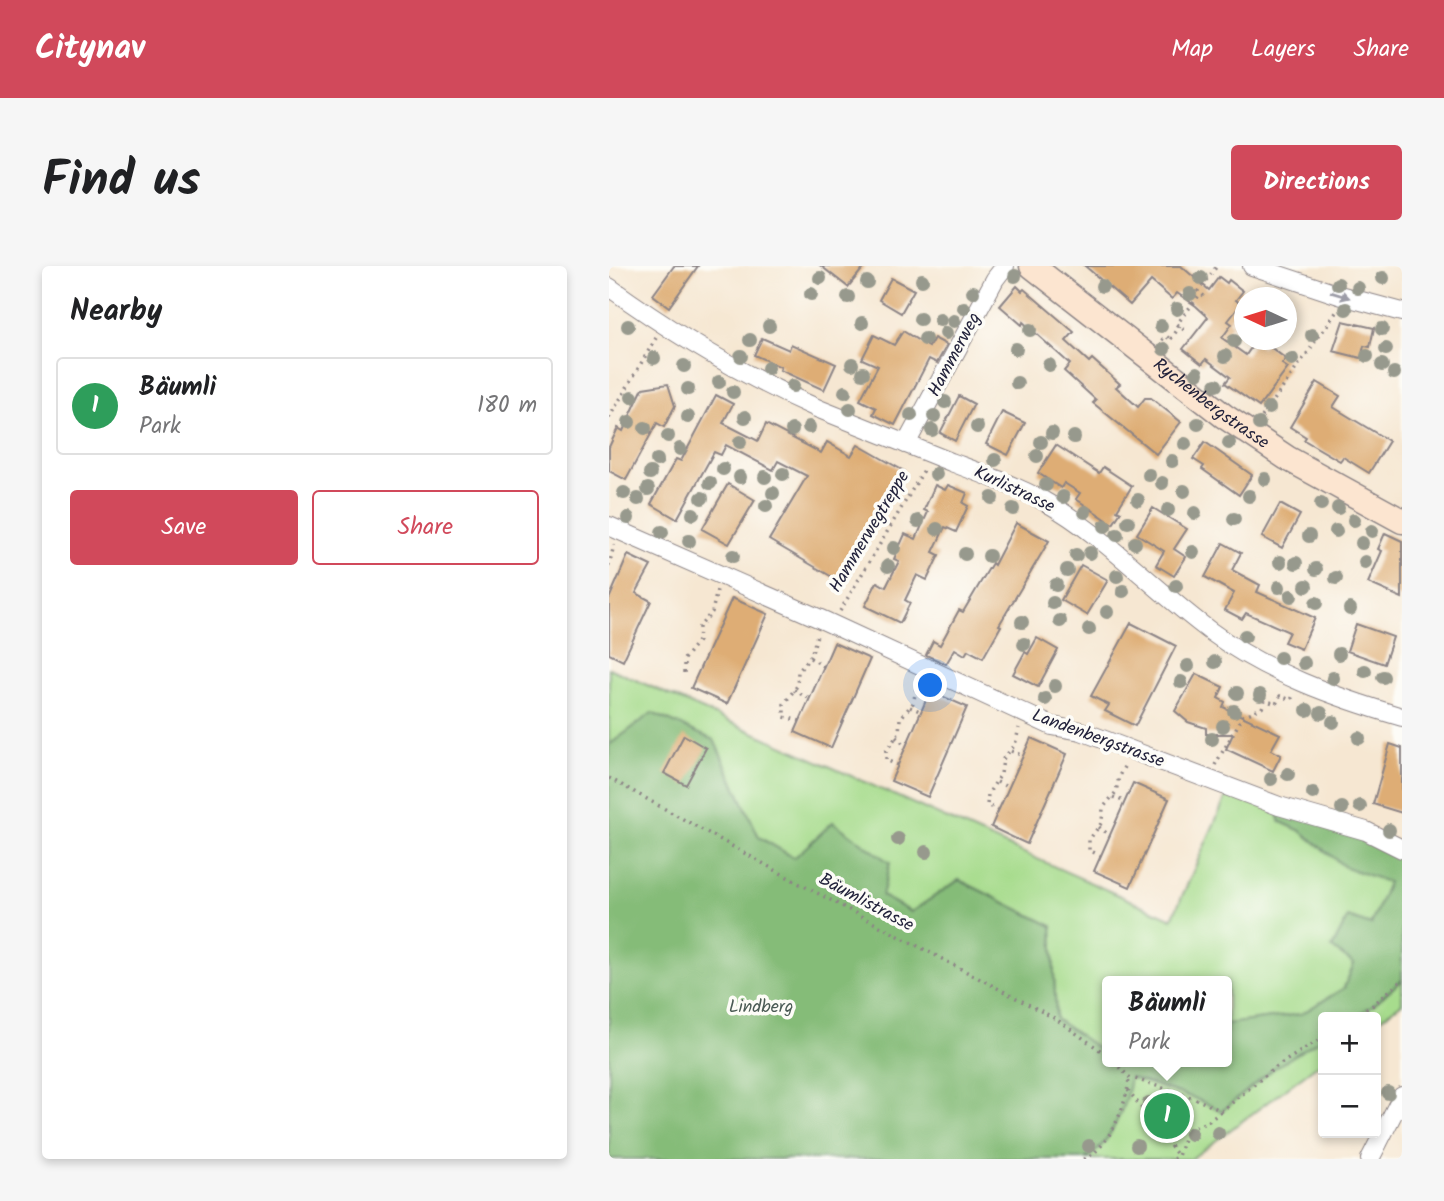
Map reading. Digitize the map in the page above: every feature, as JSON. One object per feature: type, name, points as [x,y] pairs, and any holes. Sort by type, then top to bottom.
[{"type":"street","name":"Hammerweg","points":[[907,444],[995,279],[1005,266]]},
{"type":"street","name":"Rychenbergstrasse","points":[[1032,266],[1224,416],[1287,458],[1402,521]]},
{"type":"street","points":[[1252,266],[1339,295],[1402,312]]},
{"type":"street","name":"Kurlistrasse","points":[[609,287],[664,325],[776,389],[1014,486],[1071,517],[1212,633],[1263,664],[1349,702],[1402,717]]},
{"type":"street","name":"Landenbergstrasse","points":[[609,526],[1052,726],[1081,731],[1279,806],[1366,831],[1402,849]]},
{"type":"street","points":[[1370,1159],[1402,1096]]},
{"type":"path","points":[[1169,341],[1182,328],[1177,324],[1202,295],[1198,291],[1217,266]]},
{"type":"path","points":[[1249,433],[1283,390],[1340,307]]},
{"type":"path","points":[[609,418],[664,325]]},
{"type":"path","name":"Hammerwegtreppe","points":[[800,721],[784,717],[784,704],[797,686],[798,672],[810,658],[814,640],[828,623],[933,454]]},
{"type":"path","points":[[684,673],[684,660],[698,641],[699,627],[712,612],[714,595],[726,577]]},
{"type":"path","points":[[810,658],[824,666]]},
{"type":"path","points":[[898,765],[885,760],[885,751],[899,733],[900,719],[910,707],[915,687],[926,668]]},
{"type":"path","points":[[1207,779],[1243,716],[1262,708],[1265,700],[1276,704],[1280,696],[1291,700],[1300,682]]},
{"type":"path","points":[[794,690],[810,699]]},
{"type":"path","points":[[910,707],[922,712]]},
{"type":"path","points":[[999,810],[987,805],[988,794],[1001,774],[1003,759],[1015,746],[1018,729],[1026,714]]},
{"type":"path","points":[[896,737],[906,746]]},
{"type":"path","points":[[1011,751],[1023,756]]},
{"type":"path","points":[[1101,856],[1089,850],[1089,840],[1102,822],[1103,808],[1116,792],[1119,776],[1134,751]]},
{"type":"path","name":"Bäumlistrasse","points":[[609,778],[802,885],[1056,1020],[1102,1051]]},
{"type":"path","points":[[997,782],[1009,788]]},
{"type":"path","points":[[1113,797],[1125,802]]},
{"type":"path","points":[[1099,827],[1109,836]]},
{"type":"path","points":[[1362,1012],[1402,980]]},
{"type":"path","points":[[1173,1159],[1178,1156],[1187,1130],[1209,1121],[1273,1069],[1318,1040]]},
{"type":"path","points":[[1119,1067],[1129,1077],[1194,1098],[1222,1111]]},
{"type":"path","points":[[1084,1159],[1094,1157],[1117,1121],[1128,1090],[1129,1077]]},
{"type":"path","points":[[1128,1090],[1178,1156]]},
{"type":"green space","points":[[609,668],[1172,919],[1230,788],[1279,806],[1279,821],[1301,831],[1345,867],[1389,882],[1370,926],[1332,947],[1354,964],[1344,988],[1301,1014],[1232,1023],[1232,976],[1102,976],[1102,1051],[1056,1019],[1052,926],[959,880],[911,912],[882,896],[833,822],[795,858],[759,837],[714,740],[609,745]]},
{"type":"green space","name":"Lindberg","points":[[652,713],[714,740],[759,837],[794,858],[833,822],[890,863],[882,896],[911,912],[959,880],[1052,926],[1056,1019],[1102,1051],[1102,1067],[1232,1067],[1232,1023],[1301,1014],[1344,988],[1354,964],[1332,948],[1348,917],[1371,925],[1388,882],[1345,867],[1301,831],[1279,821],[1279,806],[1402,849],[1402,980],[1362,1012],[1318,1012],[1318,1040],[1273,1069],[1222,1111],[1194,1098],[1130,1077],[1121,1112],[1109,1136],[1093,1154],[1084,1159],[609,1159],[609,745]]},
{"type":"green space","points":[[1402,980],[1402,1003],[1381,1018],[1381,1012],[1362,1012]]},
{"type":"green space","points":[[1318,1040],[1318,1065],[1191,1159],[1084,1159],[1093,1154],[1109,1136],[1121,1112],[1129,1077],[1194,1098],[1222,1111],[1273,1069]]},
{"type":"building","points":[[674,266],[698,266],[669,307],[653,295]]},
{"type":"building","points":[[821,266],[865,266],[848,287]]},
{"type":"building","points":[[1085,266],[1181,266],[1209,290],[1219,277],[1227,283],[1229,280],[1238,287],[1234,287],[1234,313],[1228,321],[1232,324],[1222,338],[1234,346],[1234,350],[1246,355],[1249,350],[1274,350],[1286,359],[1282,364],[1288,368],[1259,407],[1225,383],[1230,377],[1206,359],[1202,364],[1183,349],[1208,317],[1196,306],[1177,293],[1172,299],[1151,281],[1130,305]]},
{"type":"building","points":[[891,278],[914,290],[901,313],[879,300]]},
{"type":"building","points":[[1017,286],[1074,332],[1066,341],[1089,362],[1092,359],[1120,384],[1116,387],[1138,407],[1145,398],[1151,398],[1181,422],[1156,454],[1093,403],[1096,400],[1064,371],[1070,364],[1023,322],[1022,325],[1000,306]]},
{"type":"building","points":[[1343,321],[1374,328],[1370,347],[1364,346],[1361,358],[1333,351]]},
{"type":"building","points":[[903,331],[929,347],[934,338],[947,345],[937,363],[929,359],[895,425],[873,414],[876,408],[860,400],[878,366],[862,359],[874,335],[894,345]]},
{"type":"building","points":[[762,338],[789,350],[791,344],[836,364],[824,390],[754,355]]},
{"type":"building","points":[[1317,382],[1340,396],[1333,407],[1389,441],[1369,473],[1343,457],[1340,461],[1304,440],[1306,437],[1290,427]]},
{"type":"building","points":[[668,384],[675,406],[664,427],[657,423],[626,480],[609,471],[609,447],[618,428],[623,431],[643,388]]},
{"type":"building","points":[[716,395],[733,404],[723,423],[758,441],[766,424],[821,453],[827,442],[851,456],[858,445],[904,471],[839,581],[769,540],[807,476],[778,461],[773,470],[726,445],[721,455],[714,452],[677,519],[651,504],[676,459],[681,461]]},
{"type":"building","points":[[959,396],[974,404],[955,441],[940,433]]},
{"type":"building","points":[[1002,412],[1025,423],[1008,455],[986,444]]},
{"type":"building","points":[[1205,442],[1252,475],[1239,495],[1202,469],[1204,466],[1193,459]]},
{"type":"building","points":[[1056,445],[1099,473],[1103,467],[1132,486],[1117,510],[1121,512],[1113,524],[1076,499],[1080,493],[1064,483],[1061,488],[1038,473]]},
{"type":"building","points":[[728,484],[755,500],[729,544],[702,529]]},
{"type":"building","points":[[935,485],[945,490],[948,485],[967,493],[963,503],[968,506],[956,532],[945,527],[933,552],[939,555],[927,580],[917,575],[905,600],[910,603],[900,623],[865,606],[877,582],[886,587],[899,561],[894,559],[905,534],[916,539],[928,512],[924,510]]},
{"type":"building","points":[[1280,504],[1300,515],[1282,548],[1262,537]]},
{"type":"building","points":[[1153,508],[1187,529],[1174,549],[1186,557],[1174,576],[1156,565],[1164,551],[1137,534]]},
{"type":"building","points":[[1016,523],[1049,541],[999,625],[1001,626],[983,658],[968,650],[965,655],[955,649],[946,664],[926,655],[933,641],[940,645],[959,610],[963,612],[992,563],[994,565]]},
{"type":"building","points":[[1385,533],[1402,541],[1402,598],[1368,583],[1382,551],[1378,549]]},
{"type":"building","points":[[1223,543],[1241,553],[1232,570],[1260,585],[1257,592],[1315,618],[1301,649],[1284,642],[1289,632],[1246,613],[1242,619],[1225,610],[1234,593],[1205,577]]},
{"type":"building","points":[[628,555],[651,566],[636,593],[651,601],[623,661],[609,654],[609,599]]},
{"type":"building","points":[[1081,565],[1108,580],[1087,615],[1061,600]]},
{"type":"building","points":[[732,598],[768,614],[727,704],[691,688]]},
{"type":"building","points":[[1131,623],[1176,646],[1135,726],[1105,711],[1109,705],[1091,696]]},
{"type":"building","points":[[1356,624],[1393,637],[1384,664],[1347,651]]},
{"type":"building","points":[[1037,638],[1058,650],[1038,687],[1013,674],[1025,652],[1028,654]]},
{"type":"building","points":[[834,643],[870,659],[831,748],[795,732]]},
{"type":"building","points":[[1196,674],[1223,687],[1218,698],[1225,702],[1223,707],[1280,734],[1271,750],[1281,755],[1273,771],[1226,749],[1233,734],[1206,734],[1206,728],[1188,722],[1175,711]]},
{"type":"building","points":[[930,691],[967,707],[928,797],[891,781]]},
{"type":"building","points":[[684,735],[706,748],[686,785],[664,773]]},
{"type":"building","points":[[1031,738],[1067,754],[1027,844],[991,827]]},
{"type":"building","points":[[1390,744],[1402,748],[1402,813],[1373,804]]},
{"type":"building","points":[[1133,783],[1169,799],[1130,887],[1094,871]]},
{"type":"place","name":"Bäumli","points":[[1167,1116]]}]
